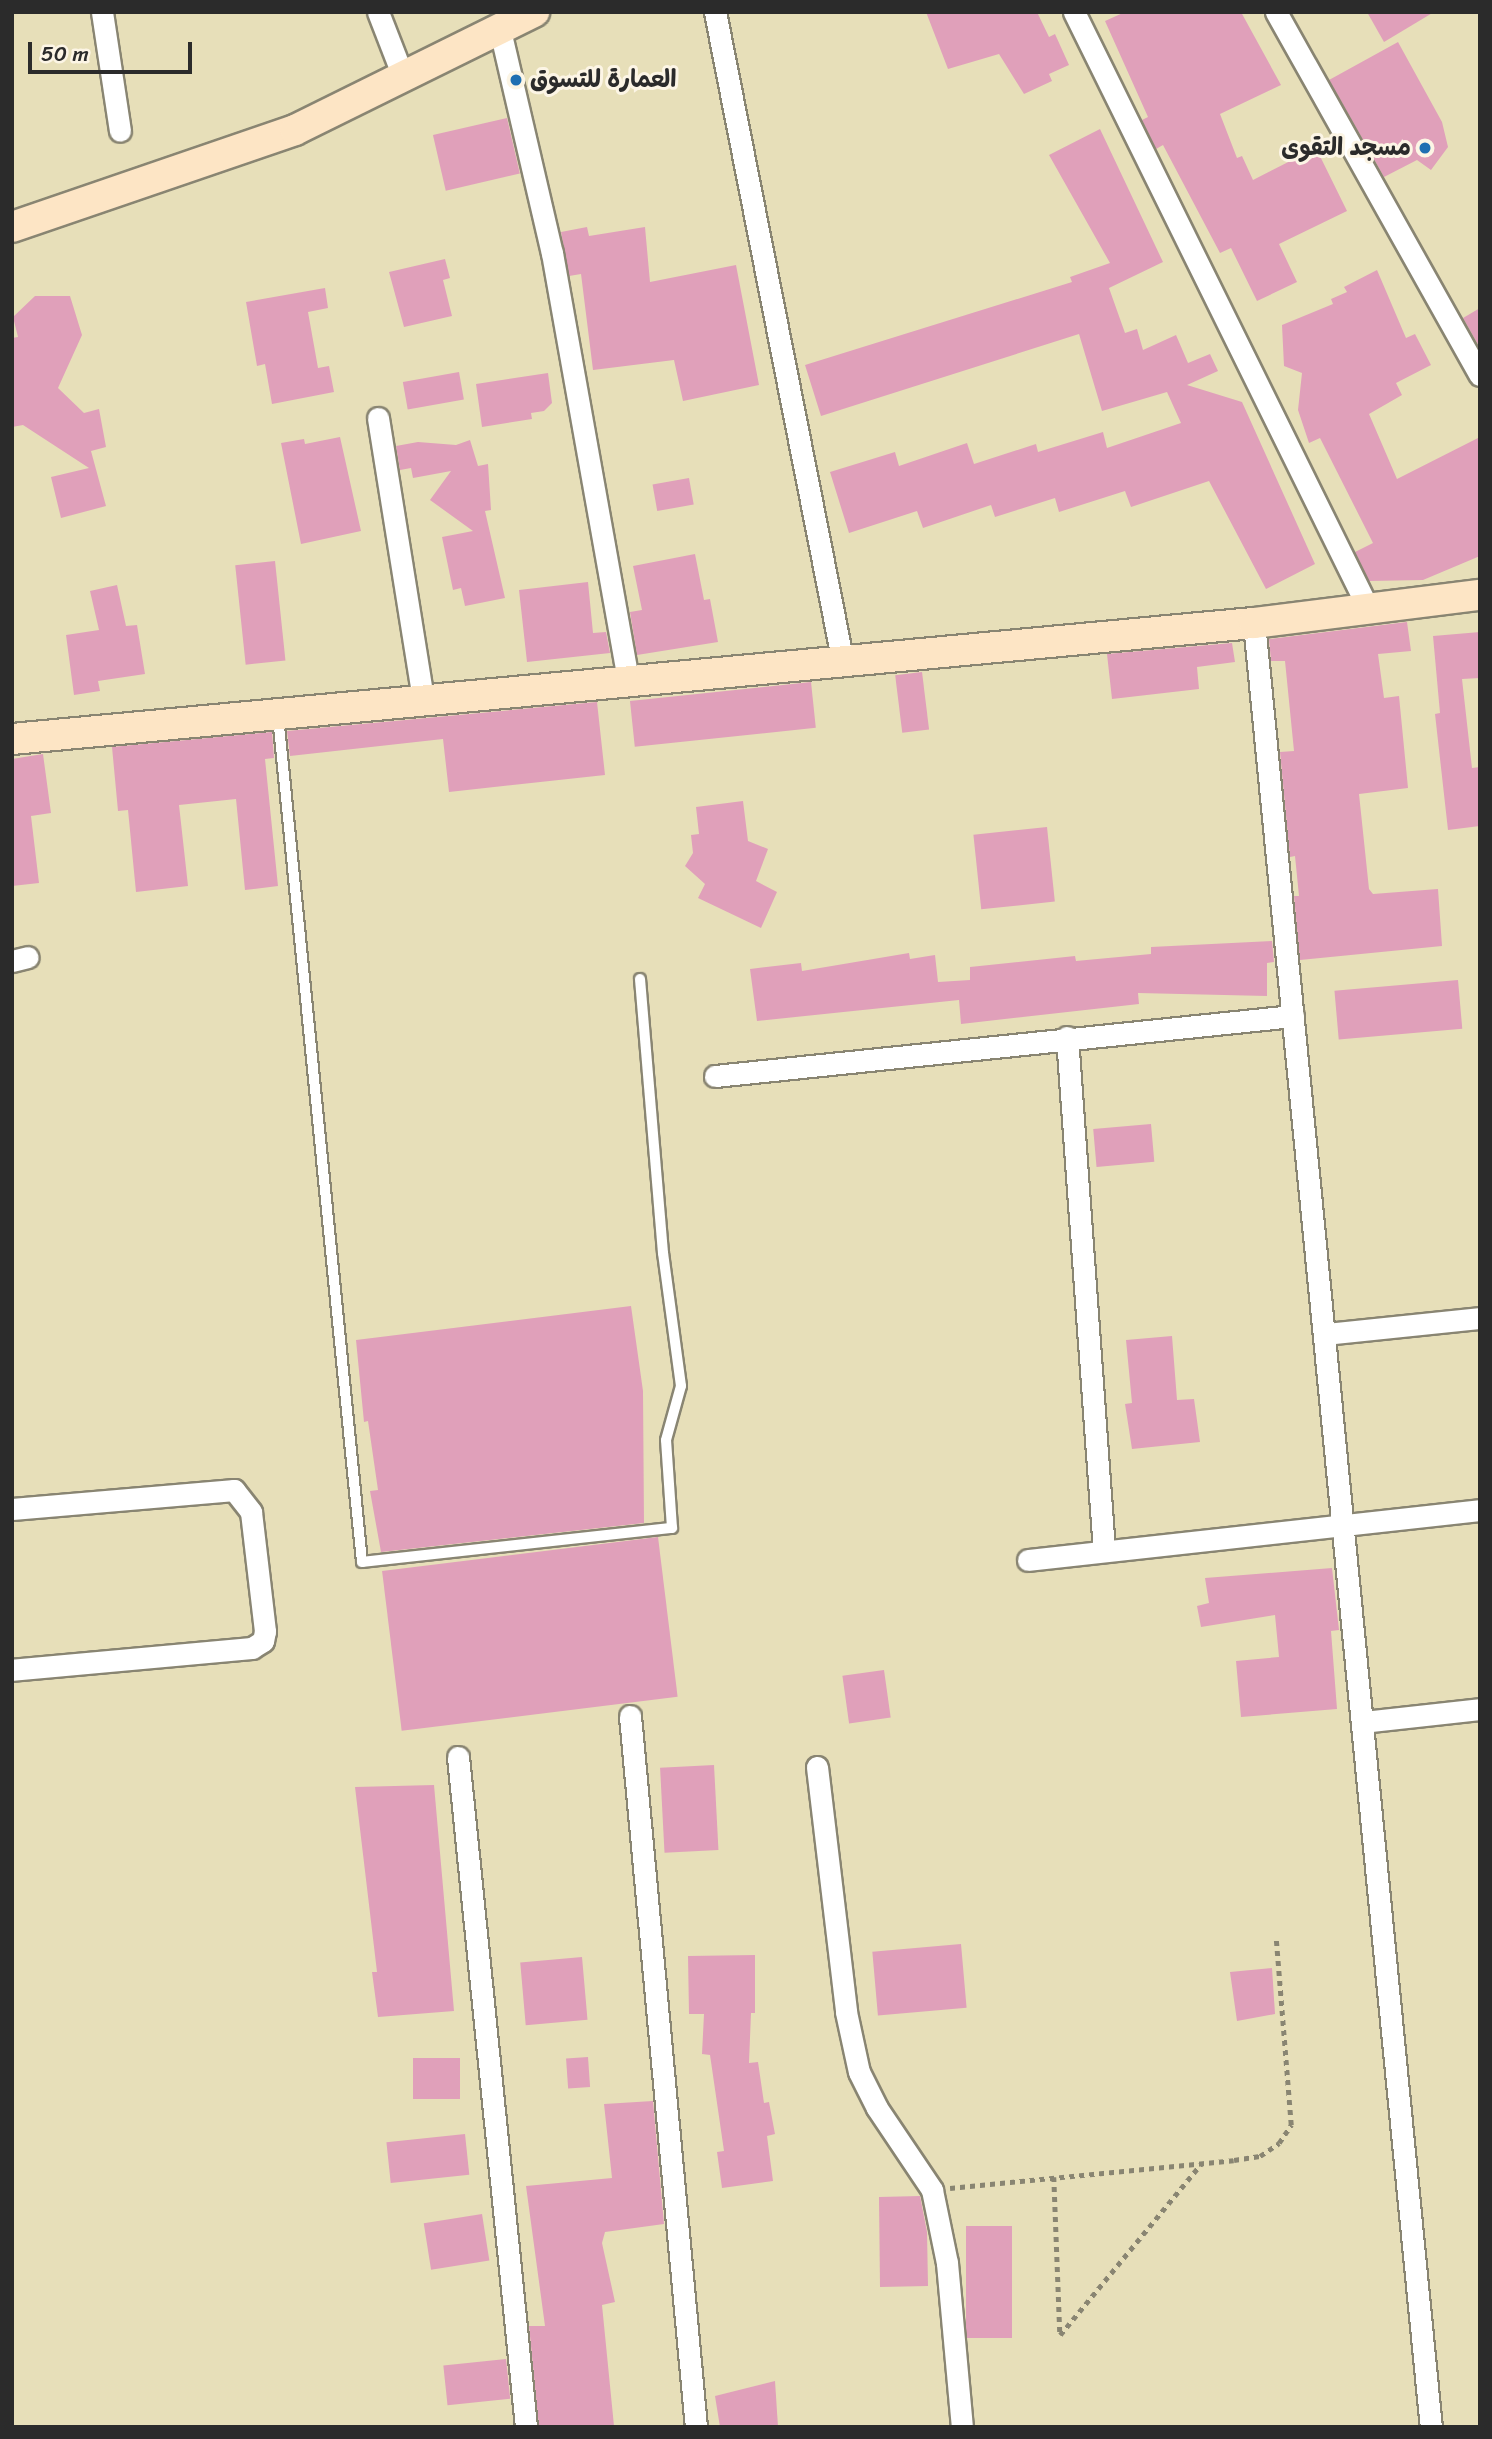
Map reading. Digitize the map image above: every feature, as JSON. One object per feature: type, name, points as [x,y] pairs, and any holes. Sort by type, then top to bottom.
[{"type":"main road","points":[[12,227],[295,130],[404,79],[534,12]]},
{"type":"main road","points":[[12,738],[842,658],[1254,623],[1480,594]]},
{"type":"street","points":[[102,12],[120,131]]},
{"type":"street","points":[[378,12],[404,79]]},
{"type":"street","points":[[715,12],[842,658]]},
{"type":"street","points":[[1074,12],[1368,610]]},
{"type":"street","points":[[1276,12],[1480,376]]},
{"type":"street","points":[[500,30],[552,253],[628,679]]},
{"type":"street","points":[[378,418],[423,699]]},
{"type":"street","points":[[1254,623],[1431,2427]]},
{"type":"street","points":[[715,1076],[1067,1037],[1293,1016]]},
{"type":"street","points":[[1067,1037],[1104,1551]]},
{"type":"street","points":[[1325,1334],[1480,1318]]},
{"type":"street","points":[[12,1509],[234,1490],[251,1512],[265,1631],[263,1641],[252,1648],[12,1670]]},
{"type":"street","points":[[1028,1560],[1480,1510]]},
{"type":"street","points":[[1363,1722],[1480,1709]]},
{"type":"street","points":[[630,1716],[696,2427]]},
{"type":"street","points":[[458,1757],[526,2427]]},
{"type":"street","points":[[817,1767],[846,2012],[859,2072],[877,2108],[932,2190],[947,2263],[962,2427]]},
{"type":"lane","points":[[278,714],[362,1562],[672,1528],[666,1440],[681,1386],[663,1253],[640,979]]},
{"type":"path","points":[[932,2190],[1260,2156],[1279,2143],[1292,2125],[1276,1937]]},
{"type":"path","points":[[1054,2177],[1060,2335],[1202,2163]]},
{"type":"building","points":[[926,12],[1037,12],[1049,37],[1055,34],[1069,65],[1049,74],[1052,81],[1024,94],[999,54],[948,69]]},
{"type":"building","points":[[1125,12],[1241,12],[1281,85],[1220,114],[1237,158],[1242,156],[1253,180],[1316,148],[1347,211],[1279,244],[1297,282],[1257,301],[1231,248],[1220,253],[1163,145],[1156,149],[1142,120],[1148,117],[1105,21]]},
{"type":"building","points":[[1367,12],[1434,12],[1384,42]]},
{"type":"building","points":[[1398,42],[1442,122],[1448,147],[1431,170],[1417,160],[1384,177],[1329,80]]},
{"type":"building","points":[[507,118],[520,174],[446,191],[433,135]]},
{"type":"building","points":[[1100,129],[1163,262],[1109,288],[1125,333],[1137,329],[1143,350],[1176,335],[1188,363],[1210,354],[1218,371],[1187,385],[1242,402],[1315,564],[1266,589],[1209,481],[1131,507],[1125,491],[1059,512],[1055,498],[995,517],[991,505],[923,528],[917,511],[849,533],[830,472],[895,452],[899,466],[967,443],[974,464],[1036,444],[1038,452],[1103,432],[1107,448],[1181,423],[1167,392],[1102,411],[1079,334],[821,416],[805,365],[1072,282],[1070,277],[1110,263],[1049,155]]},
{"type":"building","points":[[587,227],[589,236],[645,227],[650,282],[736,265],[759,385],[683,401],[674,360],[593,370],[581,274],[569,276],[561,232]]},
{"type":"building","points":[[445,259],[450,278],[443,280],[452,316],[404,327],[389,272]]},
{"type":"building","points":[[1377,270],[1406,338],[1415,334],[1431,365],[1396,383],[1402,395],[1369,414],[1397,479],[1480,437],[1480,556],[1423,580],[1369,581],[1355,552],[1373,543],[1320,438],[1309,443],[1298,410],[1302,373],[1284,366],[1282,325],[1333,304],[1331,299],[1347,292],[1344,287]]},
{"type":"building","points":[[325,288],[328,308],[308,312],[318,368],[329,366],[334,392],[272,404],[265,364],[257,366],[246,302]]},
{"type":"building","points":[[35,296],[70,296],[82,335],[58,388],[84,413],[99,409],[106,447],[91,451],[106,506],[61,518],[51,477],[89,468],[23,425],[12,427],[12,338],[18,337],[13,317]]},
{"type":"building","points":[[1480,308],[1480,348],[1463,318]]},
{"type":"building","points":[[459,372],[464,400],[408,409],[403,382]]},
{"type":"building","points":[[548,373],[552,403],[544,411],[531,413],[532,419],[482,427],[476,384]]},
{"type":"building","points":[[340,437],[361,531],[301,544],[281,443],[304,439],[305,444]]},
{"type":"building","points":[[470,440],[478,466],[488,464],[491,510],[485,511],[505,598],[465,606],[461,588],[453,590],[442,537],[473,531],[430,500],[451,471],[413,478],[411,468],[400,470],[396,446],[418,442],[456,445]]},
{"type":"building","points":[[689,478],[694,505],[657,511],[653,484]]},
{"type":"building","points":[[695,554],[704,600],[710,599],[718,642],[637,655],[630,612],[642,610],[633,566]]},
{"type":"building","points":[[275,561],[285,660],[246,665],[235,565]]},
{"type":"building","points":[[588,582],[593,633],[606,632],[610,653],[527,662],[519,590]]},
{"type":"building","points":[[117,585],[126,626],[137,625],[145,674],[98,681],[100,691],[74,695],[66,635],[99,630],[90,591]]},
{"type":"building","points":[[1407,622],[1411,651],[1378,654],[1384,698],[1399,696],[1408,788],[1359,794],[1369,889],[1373,894],[1438,889],[1442,946],[1300,960],[1294,896],[1299,896],[1295,856],[1290,857],[1280,752],[1294,751],[1285,661],[1271,661],[1269,639]]},
{"type":"building","points":[[1480,632],[1480,678],[1462,679],[1472,768],[1480,767],[1480,826],[1448,830],[1435,714],[1440,713],[1433,636]]},
{"type":"building","points":[[1232,643],[1235,662],[1197,667],[1199,689],[1112,699],[1107,654]]},
{"type":"building","points":[[922,672],[929,730],[902,733],[895,675]]},
{"type":"building","points":[[811,682],[816,728],[635,747],[630,701]]},
{"type":"building","points":[[597,702],[605,775],[449,792],[443,739],[290,756],[287,731]]},
{"type":"building","points":[[272,732],[274,758],[265,759],[278,886],[245,890],[236,799],[179,805],[188,886],[136,892],[128,810],[118,811],[112,747]]},
{"type":"building","points":[[43,754],[51,813],[31,816],[39,883],[12,886],[12,759]]},
{"type":"building","points":[[743,801],[748,841],[768,849],[756,881],[777,892],[761,928],[698,898],[705,884],[685,866],[693,853],[691,835],[699,834],[696,807]]},
{"type":"building","points":[[1047,827],[1055,902],[981,909],[973,835]]},
{"type":"building","points":[[1272,941],[1274,962],[1267,963],[1267,996],[1138,993],[1139,1004],[961,1024],[959,1000],[757,1021],[750,969],[801,963],[802,971],[909,953],[910,959],[935,955],[938,982],[970,980],[970,967],[1075,956],[1076,961],[1151,954],[1151,947]]},
{"type":"building","points":[[1458,980],[1462,1029],[1339,1040],[1334,991]]},
{"type":"building","points":[[1151,1124],[1154,1162],[1097,1167],[1093,1129]]},
{"type":"building","points":[[631,1306],[643,1391],[644,1523],[381,1552],[370,1491],[378,1490],[368,1421],[364,1422],[356,1340]]},
{"type":"building","points":[[1172,1336],[1177,1400],[1194,1399],[1200,1442],[1132,1449],[1125,1404],[1132,1403],[1126,1340]]},
{"type":"building","points":[[658,1537],[678,1697],[402,1731],[382,1571]]},
{"type":"building","points":[[1332,1568],[1339,1630],[1331,1631],[1337,1709],[1241,1717],[1236,1661],[1279,1657],[1275,1615],[1201,1627],[1197,1606],[1209,1603],[1205,1578]]},
{"type":"building","points":[[884,1670],[891,1718],[849,1723],[842,1676]]},
{"type":"building","points":[[714,1765],[718,1850],[665,1853],[660,1768]]},
{"type":"building","points":[[434,1785],[454,2011],[378,2017],[372,1972],[377,1972],[355,1787]]},
{"type":"building","points":[[961,1944],[967,2008],[878,2016],[872,1952]]},
{"type":"building","points":[[755,1955],[755,2013],[751,2013],[749,2063],[758,2062],[764,2103],[769,2102],[775,2134],[767,2136],[773,2181],[722,2188],[717,2152],[724,2151],[710,2055],[702,2054],[704,2014],[689,2014],[688,1956]]},
{"type":"building","points":[[582,1957],[587,2020],[526,2025],[520,1962]]},
{"type":"building","points":[[1272,1968],[1275,2014],[1237,2021],[1230,1972]]},
{"type":"building","points":[[588,2057],[590,2087],[568,2088],[566,2059]]},
{"type":"building","points":[[413,2058],[460,2058],[460,2099],[413,2099]]},
{"type":"building","points":[[653,2101],[664,2224],[605,2232],[602,2243],[615,2302],[602,2305],[614,2426],[539,2427],[529,2326],[545,2326],[526,2186],[612,2178],[604,2104]]},
{"type":"building","points":[[465,2134],[469,2175],[391,2183],[386,2142]]},
{"type":"building","points":[[920,2196],[927,2232],[928,2286],[880,2287],[879,2197]]},
{"type":"building","points":[[482,2214],[489,2260],[431,2270],[424,2223]]},
{"type":"building","points":[[966,2226],[1012,2226],[1012,2338],[966,2338]]},
{"type":"building","points":[[506,2359],[510,2399],[448,2405],[443,2366]]},
{"type":"building","points":[[775,2381],[778,2427],[720,2427],[715,2396]]},
{"type":"place","name":"العمارة للتسوق","points":[[516,80]]},
{"type":"place","name":"مسجد التقوى","points":[[1425,148]]}]
